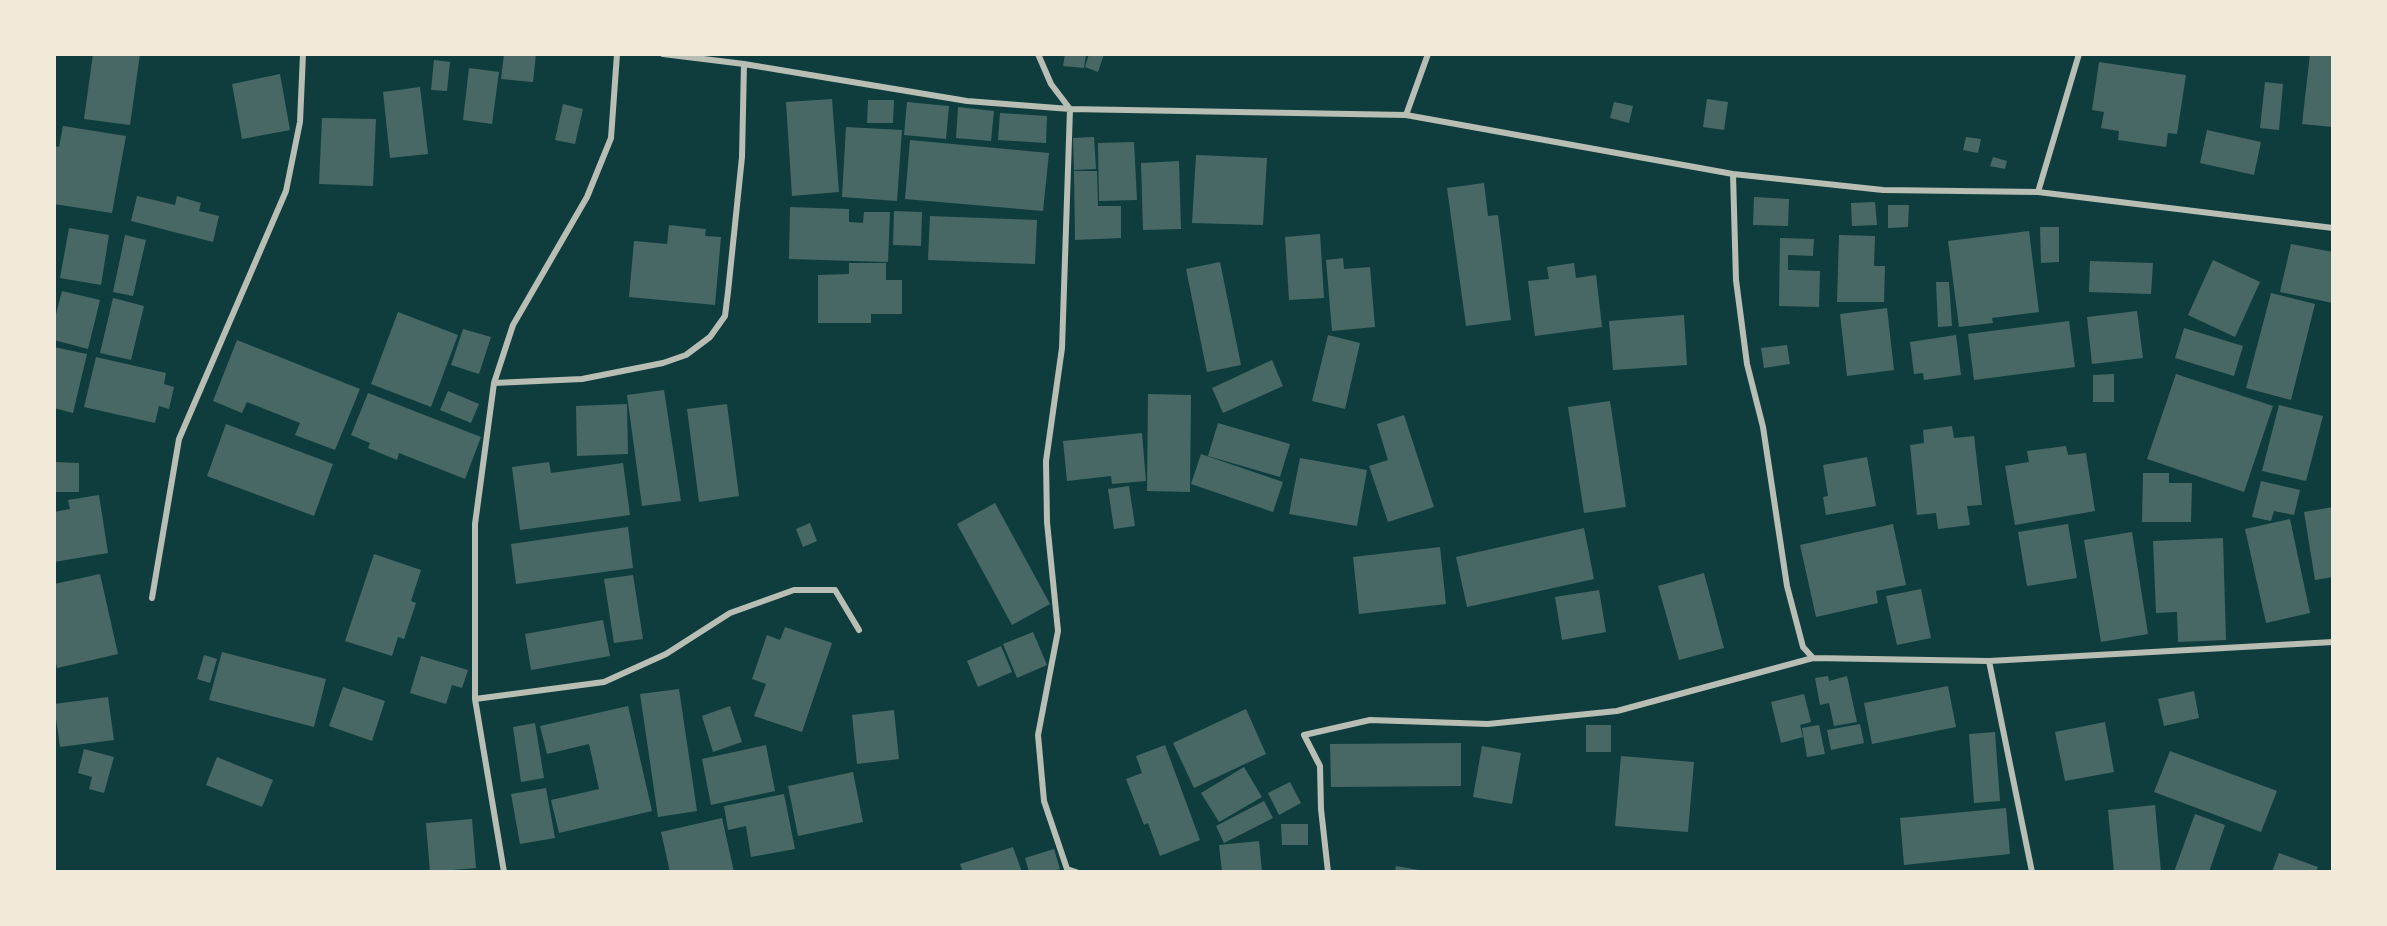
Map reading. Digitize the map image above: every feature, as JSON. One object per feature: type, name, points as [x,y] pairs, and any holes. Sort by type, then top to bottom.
[{"type":"street","points":[[152,598],[179,440],[286,191],[300,122],[303,54]]},
{"type":"street","points":[[504,872],[475,699],[475,524],[494,383],[513,325],[587,197],[612,138],[616,54]]},
{"type":"street","points":[[663,54],[744,64],[967,101],[1070,109],[1407,115],[1733,174],[1883,190],[2038,192],[2333,228]]},
{"type":"street","points":[[1038,54],[1052,84],[1070,109],[1062,348],[1046,461],[1047,522],[1058,631],[1038,735],[1044,801],[1067,869],[1076,872]]},
{"type":"street","points":[[1407,115],[1428,54]]},
{"type":"street","points":[[2038,192],[2079,54]]},
{"type":"street","points":[[494,383],[582,379],[663,363],[686,355],[710,337],[725,316],[728,292],[742,157],[744,64]]},
{"type":"street","points":[[1733,174],[1736,280],[1747,364],[1763,427],[1787,586],[1803,647],[1813,658]]},
{"type":"street","points":[[475,699],[604,682],[666,654],[730,613],[794,590],[835,590],[859,630]]},
{"type":"street","points":[[1328,872],[1321,809],[1320,766],[1304,735],[1370,720],[1488,724],[1617,711],[1813,658],[1989,661],[2333,642]]},
{"type":"street","points":[[1989,661],[2032,872]]},
{"type":"building","points":[[93,54],[140,54],[130,125],[84,119]]},
{"type":"building","points":[[504,54],[536,54],[533,82],[501,79]]},
{"type":"building","points":[[1065,54],[1086,54],[1084,68],[1063,66]]},
{"type":"building","points":[[1089,54],[1104,54],[1098,72],[1085,67]]},
{"type":"building","points":[[2310,54],[2333,54],[2333,127],[2302,124]]},
{"type":"building","points":[[434,60],[450,62],[447,91],[431,90]]},
{"type":"building","points":[[2099,62],[2186,75],[2177,134],[2168,133],[2166,147],[2118,140],[2119,131],[2101,128],[2104,112],[2092,110]]},
{"type":"building","points":[[469,68],[499,72],[492,124],[463,120]]},
{"type":"building","points":[[280,74],[290,130],[242,139],[232,84]]},
{"type":"building","points":[[2265,82],[2283,84],[2279,130],[2260,128]]},
{"type":"building","points":[[420,87],[428,154],[390,158],[383,92]]},
{"type":"building","points":[[832,99],[839,192],[792,196],[786,102]]},
{"type":"building","points":[[1707,99],[1728,102],[1724,130],[1703,127]]},
{"type":"building","points":[[868,100],[894,100],[893,123],[867,123]]},
{"type":"building","points":[[907,102],[949,106],[946,139],[904,135]]},
{"type":"building","points":[[1614,102],[1633,106],[1629,123],[1610,118]]},
{"type":"building","points":[[563,104],[583,109],[575,144],[555,140]]},
{"type":"building","points":[[958,107],[994,111],[991,141],[956,138]]},
{"type":"building","points":[[1000,113],[1047,116],[1046,143],[998,140]]},
{"type":"building","points":[[322,118],[376,119],[373,186],[319,184]]},
{"type":"building","points":[[63,126],[126,136],[112,213],[54,204],[54,146],[59,147]]},
{"type":"building","points":[[846,127],[902,130],[897,201],[842,197]]},
{"type":"building","points":[[2207,130],[2261,142],[2254,175],[2200,163]]},
{"type":"building","points":[[1094,137],[1096,169],[1074,170],[1073,138]]},
{"type":"building","points":[[1966,137],[1981,139],[1978,153],[1963,150]]},
{"type":"building","points":[[910,140],[1049,153],[1043,211],[905,199]]},
{"type":"building","points":[[1134,142],[1137,200],[1099,201],[1098,143]]},
{"type":"building","points":[[1196,155],[1267,158],[1263,225],[1192,223]]},
{"type":"building","points":[[1993,157],[2007,161],[2005,169],[1990,166]]},
{"type":"building","points":[[1179,161],[1181,229],[1143,230],[1141,163]]},
{"type":"building","points":[[1074,171],[1097,171],[1098,206],[1121,206],[1121,238],[1075,240]]},
{"type":"building","points":[[1484,183],[1488,216],[1498,215],[1511,320],[1466,326],[1447,188]]},
{"type":"building","points":[[137,196],[175,205],[177,196],[201,203],[199,211],[219,216],[213,242],[131,221]]},
{"type":"building","points":[[1754,197],[1789,199],[1788,226],[1753,225]]},
{"type":"building","points":[[1875,202],[1877,225],[1852,226],[1851,203]]},
{"type":"building","points":[[1888,205],[1909,205],[1908,227],[1888,228]]},
{"type":"building","points":[[790,207],[849,209],[849,222],[863,223],[864,212],[890,212],[888,262],[789,259]]},
{"type":"building","points":[[894,211],[922,212],[921,246],[893,245]]},
{"type":"building","points":[[930,216],[1037,220],[1035,264],[928,260]]},
{"type":"building","points":[[669,225],[706,229],[705,236],[721,237],[715,305],[629,297],[634,241],[667,244]]},
{"type":"building","points":[[2040,227],[2059,227],[2059,262],[2041,263]]},
{"type":"building","points":[[69,228],[109,235],[101,285],[60,278]]},
{"type":"building","points":[[2029,231],[2039,312],[1992,318],[1993,323],[1959,327],[1948,241]]},
{"type":"building","points":[[1320,234],[1324,298],[1289,300],[1285,237]]},
{"type":"building","points":[[125,235],[146,240],[133,296],[113,292]]},
{"type":"building","points":[[1839,235],[1875,236],[1874,266],[1885,266],[1884,302],[1837,302]]},
{"type":"building","points":[[1780,238],[1814,239],[1813,256],[1788,255],[1788,270],[1820,271],[1819,307],[1779,306]]},
{"type":"building","points":[[2291,244],[2333,252],[2333,303],[2280,292]]},
{"type":"building","points":[[1343,258],[1344,269],[1370,267],[1375,327],[1332,331],[1326,260]]},
{"type":"building","points":[[2213,260],[2260,282],[2235,337],[2188,315]]},
{"type":"building","points":[[2090,261],[2153,263],[2151,294],[2089,292]]},
{"type":"building","points":[[1220,262],[1241,365],[1207,372],[1186,269]]},
{"type":"building","points":[[849,263],[886,263],[886,280],[902,280],[902,314],[871,314],[871,323],[818,323],[818,275],[849,274]]},
{"type":"building","points":[[1574,263],[1576,278],[1596,275],[1602,327],[1535,336],[1528,281],[1549,279],[1547,267]]},
{"type":"building","points":[[1936,282],[1949,282],[1952,326],[1938,327]]},
{"type":"building","points":[[62,291],[100,300],[88,349],[54,340],[54,322]]},
{"type":"building","points":[[2271,293],[2315,304],[2291,400],[2246,388]]},
{"type":"building","points":[[113,298],[144,306],[131,360],[100,353]]},
{"type":"building","points":[[1887,308],[1894,370],[1847,376],[1840,314]]},
{"type":"building","points":[[2137,311],[2143,358],[2092,364],[2087,317]]},
{"type":"building","points":[[398,312],[458,335],[431,407],[371,384]]},
{"type":"building","points":[[1684,315],[1687,365],[1613,370],[1609,321]]},
{"type":"building","points":[[2069,321],[2075,367],[1974,380],[1968,334]]},
{"type":"building","points":[[2184,328],[2243,346],[2234,376],[2175,358]]},
{"type":"building","points":[[463,329],[491,337],[479,374],[451,365]]},
{"type":"building","points":[[1328,335],[1360,343],[1345,409],[1312,401]]},
{"type":"building","points":[[1956,335],[1961,375],[1924,380],[1923,373],[1914,374],[1910,342]]},
{"type":"building","points":[[237,340],[360,389],[335,450],[295,435],[300,423],[247,402],[242,413],[213,401]]},
{"type":"building","points":[[1787,345],[1790,364],[1764,368],[1761,348]]},
{"type":"building","points":[[54,347],[87,354],[73,413],[54,408],[56,370],[54,370]]},
{"type":"building","points":[[96,357],[166,373],[164,384],[174,387],[169,409],[159,406],[155,423],[84,407]]},
{"type":"building","points":[[1272,360],[1283,386],[1223,413],[1212,388]]},
{"type":"building","points":[[2114,374],[2114,402],[2093,402],[2093,375]]},
{"type":"building","points":[[2176,374],[2273,406],[2244,492],[2147,459]]},
{"type":"building","points":[[664,390],[681,501],[642,506],[627,395]]},
{"type":"building","points":[[448,391],[479,404],[471,423],[440,410]]},
{"type":"building","points":[[368,393],[481,437],[465,479],[399,453],[397,460],[368,448],[370,443],[351,435]]},
{"type":"building","points":[[1148,394],[1191,395],[1190,492],[1147,491]]},
{"type":"building","points":[[1610,401],[1626,507],[1584,513],[1568,407]]},
{"type":"building","points":[[627,404],[628,454],[577,456],[576,406]]},
{"type":"building","points":[[727,404],[739,496],[699,502],[687,409]]},
{"type":"building","points":[[2279,405],[2323,416],[2306,481],[2262,471]]},
{"type":"building","points":[[1404,415],[1434,507],[1388,522],[1369,466],[1388,460],[1377,424]]},
{"type":"building","points":[[1218,423],[1290,444],[1280,477],[1208,456]]},
{"type":"building","points":[[226,424],[333,464],[314,516],[207,476]]},
{"type":"building","points":[[1952,426],[1954,438],[1974,436],[1982,505],[1967,506],[1970,525],[1938,529],[1936,513],[1917,515],[1910,445],[1924,443],[1923,430]]},
{"type":"building","points":[[1142,433],[1146,481],[1112,484],[1111,476],[1067,481],[1063,441]]},
{"type":"building","points":[[2066,446],[2068,455],[2086,453],[2095,511],[2015,525],[2005,466],[2029,462],[2027,451]]},
{"type":"building","points":[[1201,454],[1283,482],[1273,512],[1191,484]]},
{"type":"building","points":[[1867,457],[1876,506],[1826,515],[1823,497],[1828,496],[1823,465]]},
{"type":"building","points":[[1300,458],[1367,470],[1357,526],[1289,514]]},
{"type":"building","points":[[54,462],[79,463],[79,492],[54,492]]},
{"type":"building","points":[[549,462],[551,473],[623,463],[630,515],[520,530],[512,467]]},
{"type":"building","points":[[2143,473],[2169,473],[2169,483],[2192,483],[2191,522],[2142,522]]},
{"type":"building","points":[[2261,481],[2300,490],[2294,515],[2274,511],[2271,521],[2252,517]]},
{"type":"building","points":[[1129,486],[1135,526],[1114,529],[1108,489]]},
{"type":"building","points":[[99,495],[108,553],[54,562],[54,512],[70,509],[68,500]]},
{"type":"building","points":[[995,503],[1050,604],[1012,625],[957,524]]},
{"type":"building","points":[[2333,507],[2333,577],[2315,580],[2304,512]]},
{"type":"building","points":[[2290,519],[2310,613],[2266,623],[2245,529]]},
{"type":"building","points":[[810,523],[817,541],[803,547],[796,529]]},
{"type":"building","points":[[1893,524],[1906,585],[1876,591],[1878,603],[1816,617],[1800,545]]},
{"type":"building","points":[[2068,524],[2077,578],[2027,586],[2018,532]]},
{"type":"building","points":[[628,527],[633,568],[516,584],[511,544]]},
{"type":"building","points":[[1584,528],[1594,579],[1467,607],[1456,557]]},
{"type":"building","points":[[2132,532],[2148,634],[2101,642],[2084,540]]},
{"type":"building","points":[[2223,538],[2226,640],[2178,642],[2177,612],[2156,613],[2153,541]]},
{"type":"building","points":[[1440,547],[1446,604],[1359,614],[1353,557]]},
{"type":"building","points":[[374,554],[421,570],[411,601],[416,603],[404,639],[398,637],[392,656],[345,641]]},
{"type":"building","points":[[1704,573],[1724,648],[1679,660],[1658,586]]},
{"type":"building","points":[[100,574],[118,654],[57,668],[54,654],[54,584]]},
{"type":"building","points":[[633,575],[643,639],[614,643],[604,579]]},
{"type":"building","points":[[1921,589],[1931,638],[1897,645],[1886,596]]},
{"type":"building","points":[[1599,590],[1606,632],[1562,640],[1555,597]]},
{"type":"building","points":[[603,620],[610,656],[531,670],[525,634]]},
{"type":"building","points":[[785,627],[832,643],[802,732],[754,716],[766,684],[752,679],[767,635],[780,640]]},
{"type":"building","points":[[1033,632],[1047,665],[1017,678],[1003,644]]},
{"type":"building","points":[[1001,646],[1012,672],[978,687],[967,661]]},
{"type":"building","points":[[222,652],[326,679],[314,727],[209,700]]},
{"type":"building","points":[[204,655],[217,659],[210,683],[197,679]]},
{"type":"building","points":[[421,656],[468,670],[462,688],[452,685],[446,704],[410,693]]},
{"type":"building","points":[[1828,676],[1829,681],[1847,676],[1857,722],[1834,726],[1829,703],[1820,705],[1815,678]]},
{"type":"building","points":[[1948,686],[1956,727],[1872,744],[1864,703]]},
{"type":"building","points":[[343,687],[385,701],[372,741],[329,726]]},
{"type":"building","points":[[679,689],[697,811],[658,817],[640,694]]},
{"type":"building","points":[[2194,691],[2199,718],[2164,726],[2158,699]]},
{"type":"building","points":[[1804,694],[1811,722],[1800,725],[1803,737],[1781,743],[1771,702]]},
{"type":"building","points":[[108,697],[114,740],[60,747],[54,704]]},
{"type":"building","points":[[628,706],[652,811],[559,833],[551,800],[599,789],[589,744],[547,754],[540,726]]},
{"type":"building","points":[[730,706],[742,742],[713,752],[702,716]]},
{"type":"building","points":[[1246,709],[1266,754],[1194,788],[1173,743]]},
{"type":"building","points":[[894,710],[899,759],[857,764],[852,715]]},
{"type":"building","points":[[2105,722],[2114,772],[2065,781],[2055,732]]},
{"type":"building","points":[[535,723],[544,778],[521,782],[513,727]]},
{"type":"building","points":[[1860,724],[1864,743],[1831,750],[1827,730]]},
{"type":"building","points":[[1586,725],[1611,725],[1611,752],[1586,752]]},
{"type":"building","points":[[1819,725],[1825,754],[1807,757],[1802,728]]},
{"type":"building","points":[[1995,732],[2000,801],[1974,803],[1969,734]]},
{"type":"building","points":[[1461,743],[1461,786],[1331,787],[1330,744]]},
{"type":"building","points":[[766,745],[775,791],[711,805],[702,759]]},
{"type":"building","points":[[1165,745],[1200,840],[1160,856],[1148,823],[1144,825],[1126,779],[1142,773],[1136,756]]},
{"type":"building","points":[[1482,746],[1521,753],[1512,804],[1473,797]]},
{"type":"building","points":[[84,749],[114,757],[104,793],[89,789],[92,777],[78,773]]},
{"type":"building","points":[[2170,751],[2277,791],[2261,832],[2154,792]]},
{"type":"building","points":[[1621,756],[1694,762],[1688,832],[1615,826]]},
{"type":"building","points":[[217,757],[273,780],[262,807],[206,785]]},
{"type":"building","points":[[1244,767],[1262,797],[1219,822],[1201,793]]},
{"type":"building","points":[[853,772],[863,822],[798,836],[788,786]]},
{"type":"building","points":[[1290,782],[1301,803],[1279,815],[1268,793]]},
{"type":"building","points":[[546,788],[555,838],[520,844],[511,794]]},
{"type":"building","points":[[784,794],[795,849],[751,857],[746,826],[728,830],[724,806]]},
{"type":"building","points":[[1264,801],[1273,818],[1224,843],[1216,826]]},
{"type":"building","points":[[2155,805],[2161,872],[2114,872],[2108,810]]},
{"type":"building","points":[[2006,808],[2010,854],[1904,865],[1900,818]]},
{"type":"building","points":[[2195,814],[2225,825],[2209,872],[2174,872]]},
{"type":"building","points":[[722,818],[734,872],[670,872],[661,832]]},
{"type":"building","points":[[472,819],[476,868],[430,872],[426,823]]},
{"type":"building","points":[[1281,824],[1308,824],[1308,845],[1282,845]]},
{"type":"building","points":[[1259,841],[1262,872],[1222,872],[1219,845]]},
{"type":"building","points":[[1013,847],[1022,872],[963,872],[960,864]]},
{"type":"building","points":[[1054,849],[1060,869],[1048,872],[1029,872],[1025,858]]},
{"type":"building","points":[[2279,853],[2318,867],[2316,872],[2272,872]]},
{"type":"building","points":[[1396,866],[1424,871],[1424,872],[1395,872]]}]
